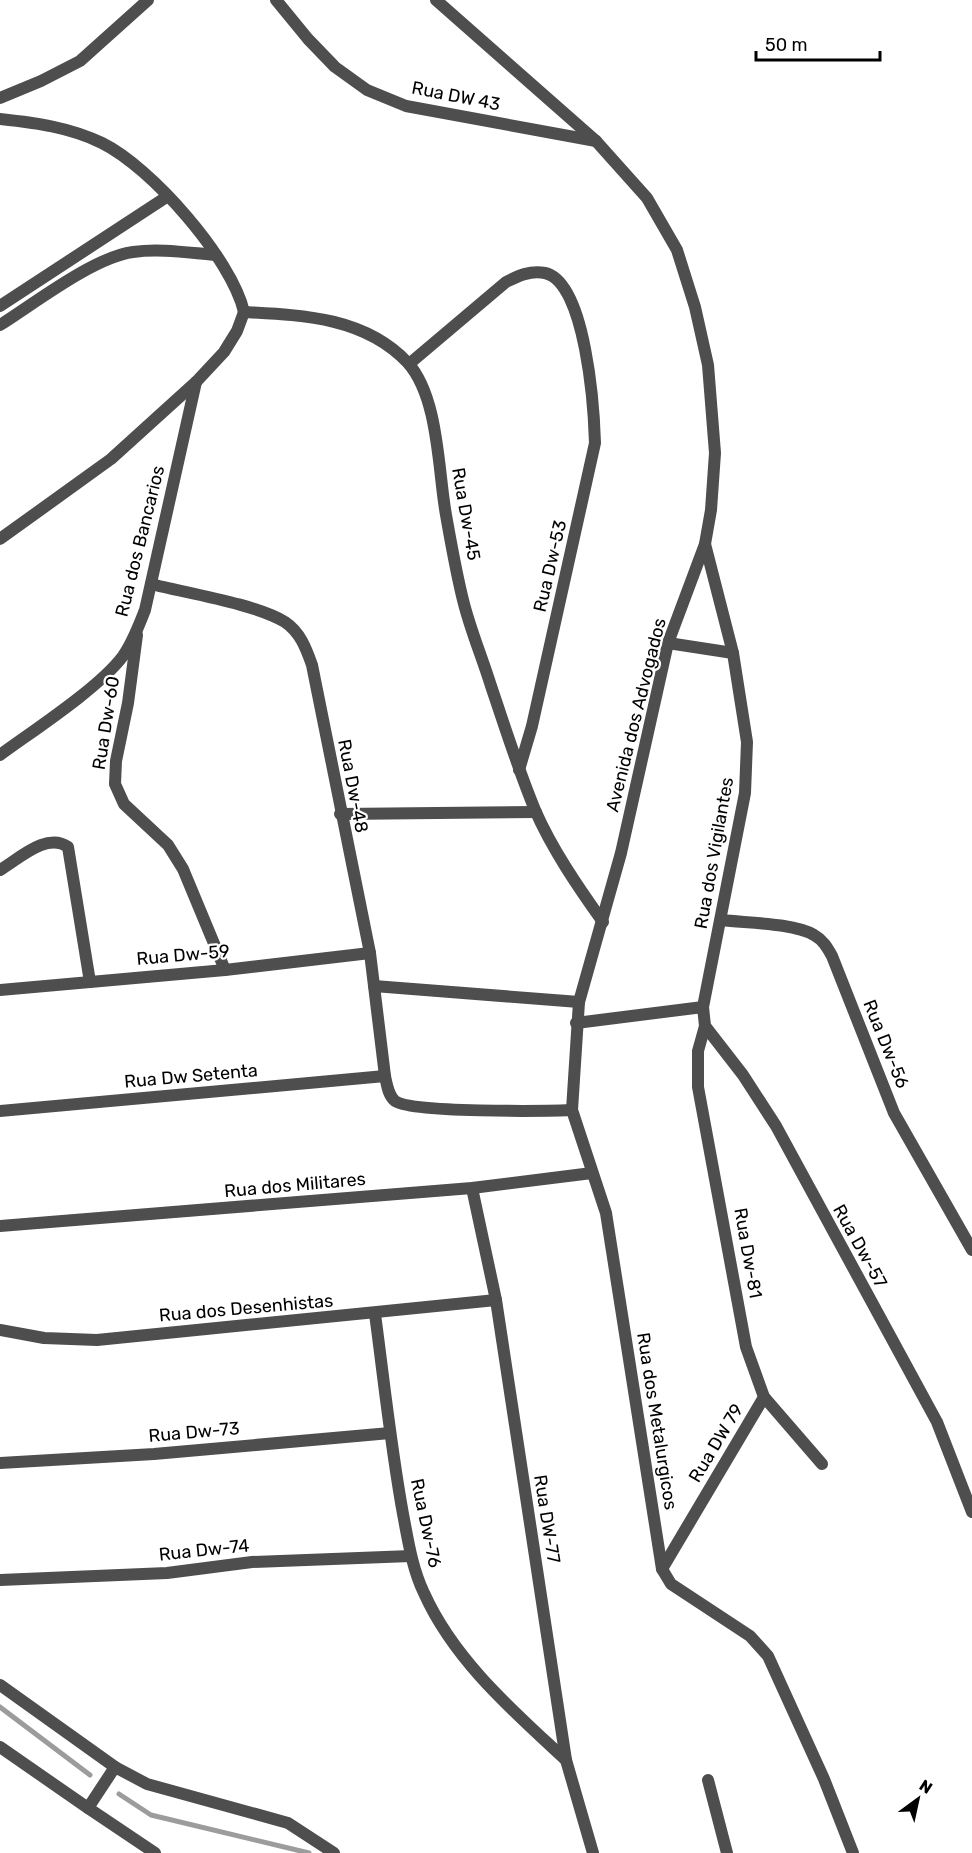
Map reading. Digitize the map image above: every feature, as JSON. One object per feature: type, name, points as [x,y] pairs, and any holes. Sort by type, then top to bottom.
[{"type":"street","points":[[0,98],[80,61],[148,0]]},
{"type":"street","name":"Rua DW 43","points":[[276,0],[335,67],[367,90],[406,106],[596,141]]},
{"type":"street","name":"Avenida dos Advogados","points":[[436,0],[596,141],[647,198],[677,250],[695,307],[708,365],[715,453],[711,510],[705,544],[668,643],[621,853],[579,1002],[572,1110]]},
{"type":"street","points":[[0,119],[51,124],[102,143],[130,160],[168,196],[216,255],[239,292],[244,312],[237,332],[224,352],[196,382],[111,459],[0,539]]},
{"type":"street","points":[[0,306],[168,196]]},
{"type":"street","points":[[0,325],[116,256],[151,251],[216,255]]},
{"type":"street","name":"Rua Dw-53","points":[[409,364],[506,282],[523,273],[546,273],[562,285],[572,304],[589,368],[595,443],[537,703],[519,770]]},
{"type":"street","points":[[20,294],[29,307]]},
{"type":"street","points":[[244,312],[303,315],[350,326],[384,343],[409,364]]},
{"type":"street","name":"Rua Dw-45","points":[[409,364],[423,389],[432,419],[446,515],[463,602],[519,770],[536,812],[578,888],[603,922]]},
{"type":"street","name":"Rua dos Bancarios","points":[[0,756],[102,677],[122,656],[138,629],[151,584],[196,382]]},
{"type":"street","name":"Rua dos Vigilantes","points":[[703,1008],[745,793],[747,742],[733,653],[705,544]]},
{"type":"street","name":"Rua Dw-48","points":[[151,584],[261,612],[286,623],[303,640],[312,664],[340,814],[370,953],[385,1076],[389,1094],[394,1101],[411,1105],[508,1112],[572,1110]]},
{"type":"street","name":"Rua Dw-60","points":[[138,629],[128,703],[116,761],[115,784],[124,804],[168,845],[183,869],[225,970]]},
{"type":"street","points":[[668,643],[733,653]]},
{"type":"street","points":[[340,814],[536,812]]},
{"type":"street","points":[[0,870],[48,841],[59,840],[68,847],[90,982]]},
{"type":"street","name":"Rua Dw-56","points":[[722,920],[800,929],[824,942],[832,956],[894,1113],[972,1250]]},
{"type":"street","name":"Rua Dw-59","points":[[0,990],[225,970],[370,953]]},
{"type":"street","points":[[374,986],[579,1002]]},
{"type":"street","points":[[576,1023],[703,1008],[705,1026]]},
{"type":"street","name":"Rua Dw-81","points":[[705,1026],[698,1051],[698,1087],[746,1347],[764,1397],[822,1464]]},
{"type":"street","name":"Rua Dw-57","points":[[705,1026],[743,1075],[776,1126],[937,1422],[972,1512]]},
{"type":"street","name":"Rua Dw Setenta","points":[[0,1111],[385,1076]]},
{"type":"street","name":"Rua dos Metalurgicos","points":[[572,1110],[606,1214],[662,1569]]},
{"type":"street","name":"Rua dos Militares","points":[[0,1226],[472,1188],[592,1173]]},
{"type":"street","name":"Rua DW-77","points":[[472,1188],[496,1300],[566,1760],[593,1853]]},
{"type":"street","name":"Rua dos Desenhistas","points":[[0,1330],[44,1338],[97,1340],[375,1314],[496,1300]]},
{"type":"street","name":"Rua Dw-76","points":[[375,1314],[390,1432],[411,1556],[424,1593],[448,1634],[491,1688],[566,1760]]},
{"type":"street","name":"Rua DW 79","points":[[662,1569],[764,1397]]},
{"type":"street","name":"Rua Dw-73","points":[[0,1463],[154,1454],[390,1432]]},
{"type":"street","name":"Rua Dw-74","points":[[0,1580],[167,1573],[263,1561],[411,1556]]},
{"type":"street","points":[[662,1569],[671,1584],[750,1636],[768,1656],[824,1779],[853,1853]]},
{"type":"street","points":[[0,1685],[115,1767],[147,1784],[288,1823],[334,1853]]},
{"type":"street","points":[[0,1747],[155,1853]]},
{"type":"street","points":[[88,1808],[115,1767]]},
{"type":"street","points":[[708,1780],[727,1853]]},
{"type":"waterway","points":[[0,1707],[90,1775]]},
{"type":"waterway","points":[[119,1794],[151,1815],[309,1853]]}]
